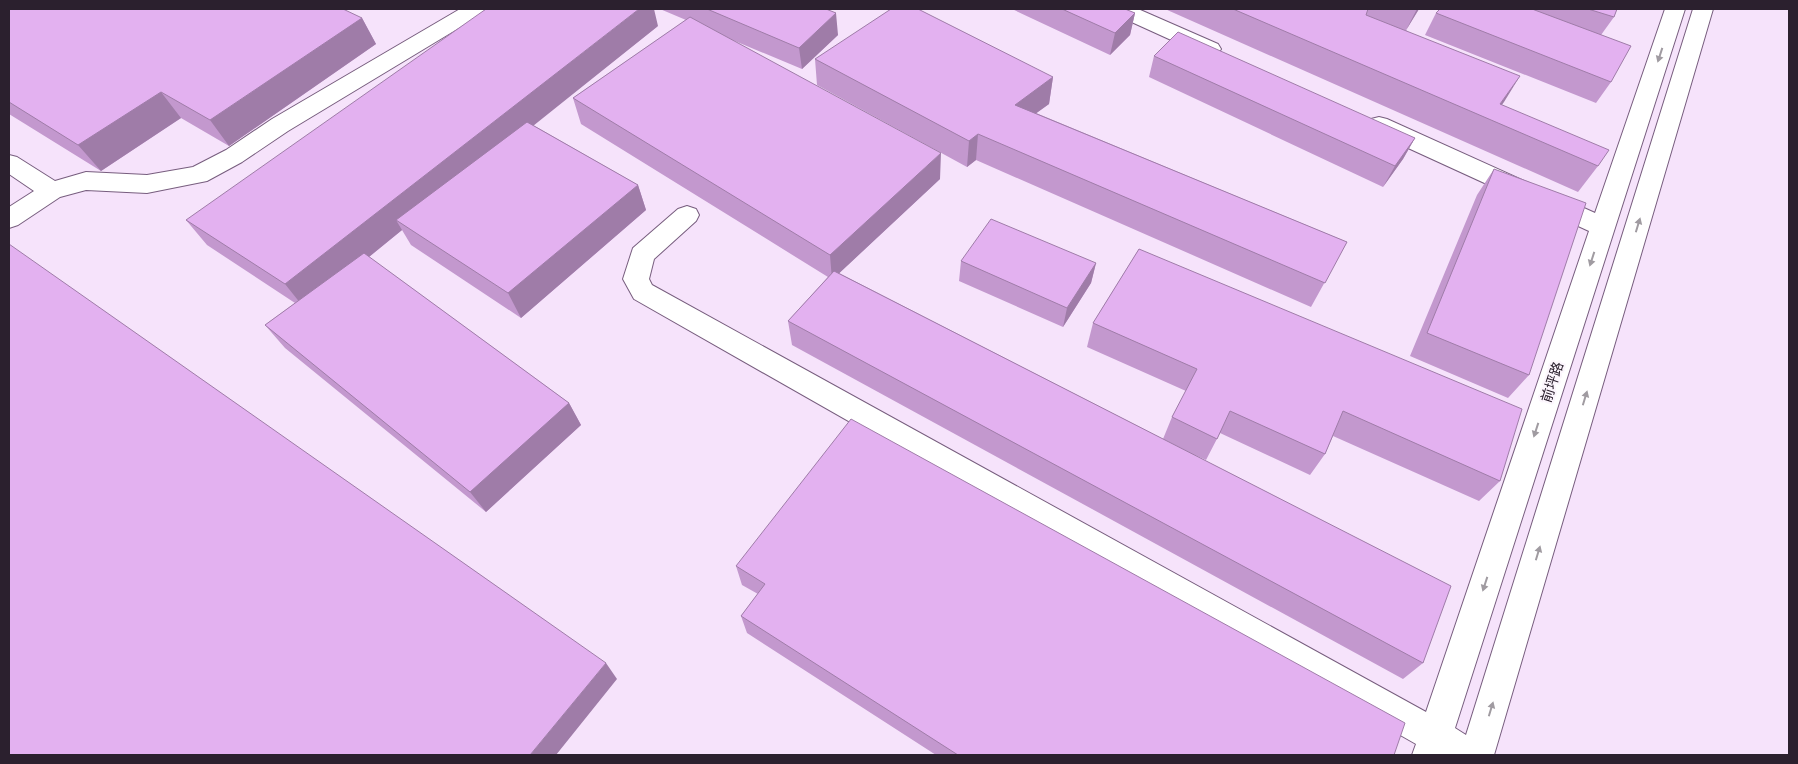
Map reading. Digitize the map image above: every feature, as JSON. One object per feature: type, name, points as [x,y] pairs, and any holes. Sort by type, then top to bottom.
[{"type":"street","points":[[9,219],[52,191],[86,181],[147,184],[199,175],[234,156],[280,125],[475,9]]},
{"type":"street","points":[[1121,9],[1230,58]]},
{"type":"street","name":"前坪路","points":[[1432,746],[1675,9]]},
{"type":"street","points":[[1477,755],[1703,9]]},
{"type":"street","points":[[1357,116],[1603,227]]},
{"type":"street","points":[[9,163],[52,191]]},
{"type":"street","points":[[688,216],[642,255],[636,279],[643,292],[1432,746],[1469,755]]},
{"type":"building","points":[[9,9],[343,9],[362,18],[210,120],[161,92],[78,145],[9,102]]},
{"type":"building","points":[[486,9],[639,9],[285,284],[186,220]]},
{"type":"building","points":[[707,9],[826,9],[836,13],[799,48]]},
{"type":"building","points":[[891,9],[918,9],[1053,77],[1015,105],[1347,242],[1325,283],[978,134],[969,141],[815,59]]},
{"type":"building","points":[[1062,9],[1125,9],[1135,13],[1115,33]]},
{"type":"building","points":[[1233,9],[1368,9],[1366,15],[1520,76],[1500,104],[1609,150],[1598,166]]},
{"type":"building","points":[[1440,9],[1532,9],[1631,46],[1611,82],[1436,13]]},
{"type":"building","points":[[1588,9],[1617,9],[1614,17]]},
{"type":"building","points":[[690,17],[941,153],[830,255],[573,98]]},
{"type":"building","points":[[1178,32],[1415,138],[1395,166],[1154,56]]},
{"type":"building","points":[[527,122],[638,185],[508,293],[396,220]]},
{"type":"building","points":[[1494,169],[1586,203],[1529,375],[1427,333]]},
{"type":"building","points":[[991,219],[1096,263],[1067,308],[961,261]]},
{"type":"building","points":[[9,244],[606,663],[530,755],[9,755]]},
{"type":"building","points":[[1139,249],[1522,409],[1500,481],[1343,411],[1325,454],[1230,411],[1217,439],[1172,417],[1197,369],[1093,323]]},
{"type":"building","points":[[364,253],[569,403],[470,492],[265,325]]},
{"type":"building","points":[[834,271],[1451,586],[1423,663],[788,321]]},
{"type":"building","points":[[851,419],[1405,723],[1394,755],[958,755],[741,616],[765,584],[736,566]]}]
